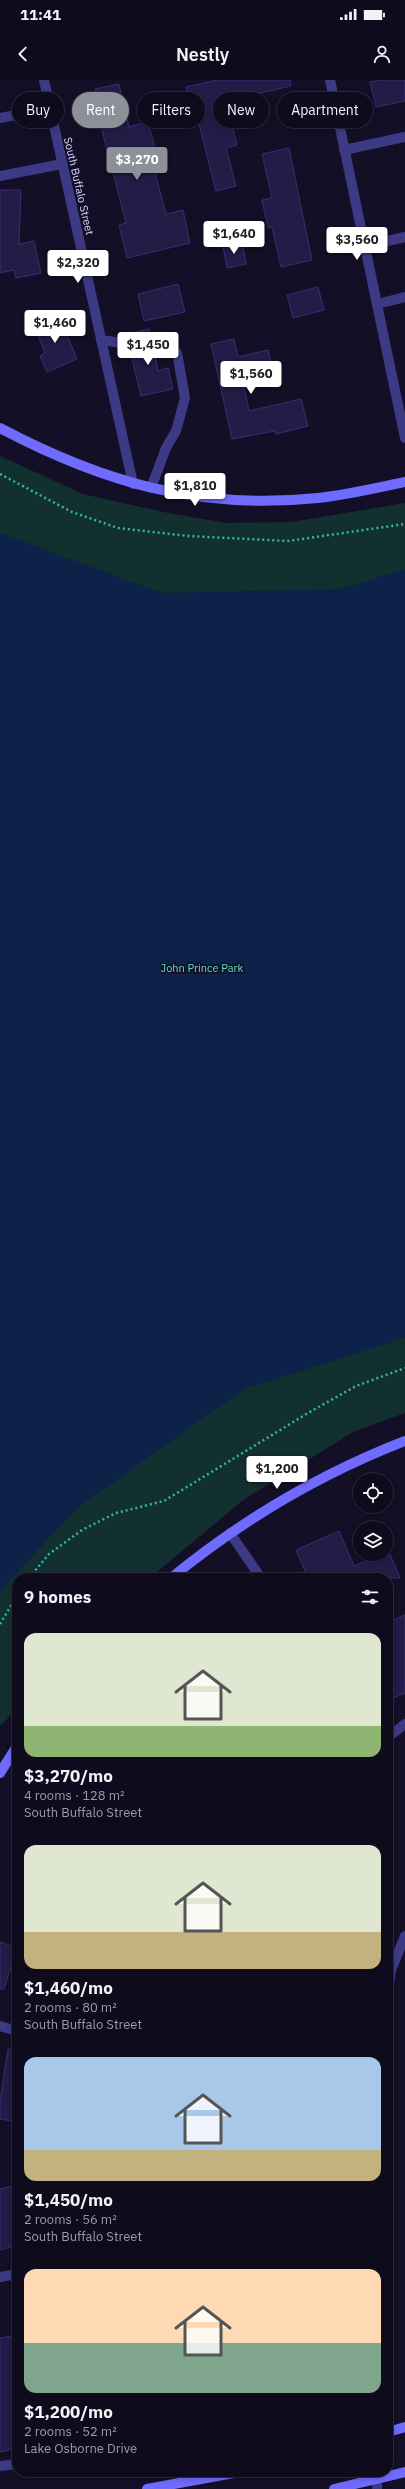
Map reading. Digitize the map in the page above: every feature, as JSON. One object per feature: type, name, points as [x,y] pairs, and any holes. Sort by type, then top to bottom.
[{"type":"street","name":"South Buffalo Street","points":[[44,80],[47,92]]},
{"type":"street","points":[[330,80],[405,438]]},
{"type":"street","points":[[0,118],[12,116]]},
{"type":"street","name":"South Buffalo Street","points":[[54,128],[133,484]]},
{"type":"street","points":[[344,150],[405,136]]},
{"type":"street","points":[[0,176],[62,164]]},
{"type":"street","points":[[364,246],[405,236]]},
{"type":"street","points":[[377,304],[405,297]]},
{"type":"street","points":[[101,340],[129,344]]},
{"type":"street","points":[[151,488],[166,448],[176,431],[185,398],[177,352],[168,347],[153,348]]},
{"type":"street","points":[[0,428],[46,452],[97,473],[151,488],[228,500],[264,501],[319,498],[405,482]]},
{"type":"street","points":[[178,1573],[230,1534],[308,1485],[372,1453],[405,1441]]},
{"type":"street","points":[[230,1534],[257,1573]]},
{"type":"street","points":[[393,1732],[405,1724]]},
{"type":"street","points":[[0,1773],[12,1754]]},
{"type":"street","points":[[393,1965],[405,1936]]},
{"type":"street","points":[[0,2026],[12,2030]]},
{"type":"street","points":[[0,2277],[12,2275]]},
{"type":"street","points":[[393,2431],[405,2427]]},
{"type":"street","points":[[0,2466],[12,2465]]},
{"type":"street","points":[[393,2473],[405,2472]]},
{"type":"street","points":[[147,2489],[212,2477]]},
{"type":"street","points":[[334,2489],[371,2477]]},
{"type":"street","points":[[377,2477],[377,2489]]},
{"type":"path","points":[[0,474],[72,512],[126,529],[188,536],[288,540],[405,524]]},
{"type":"path","points":[[33,1573],[49,1554],[82,1530],[116,1513],[164,1501],[315,1409],[356,1386],[405,1368]]},
{"type":"path","points":[[0,1624],[12,1604]]},
{"type":"green space","name":"John Prince Park","points":[[0,456],[83,494],[163,512],[226,523],[291,522],[405,503],[405,1413],[355,1431],[243,1500],[156,1573],[12,1573],[12,1714],[0,1726]]},
{"type":"water","name":"John Prince Park","points":[[0,533],[162,593],[341,589],[405,569],[405,1338],[244,1389],[76,1509],[17,1573],[12,1573],[12,1578],[0,1591]]},
{"type":"building","points":[[217,80],[290,80],[291,86],[265,92],[213,92],[213,128],[233,128],[237,145],[226,148],[236,186],[216,191],[200,128],[205,128],[205,92],[187,92],[186,87]]},
{"type":"building","points":[[381,80],[405,80],[405,101],[376,107],[370,82]]},
{"type":"building","points":[[119,84],[121,92],[96,92],[95,89]]},
{"type":"building","points":[[137,125],[137,128],[150,128],[158,160],[152,161],[166,214],[183,210],[190,243],[127,258],[119,225],[126,223],[102,128],[129,128]]},
{"type":"building","points":[[289,148],[312,260],[281,267],[272,227],[268,228],[262,200],[272,198],[262,154]]},
{"type":"building","points":[[0,190],[21,190],[19,244],[34,241],[41,273],[16,278],[14,270],[0,273]]},
{"type":"building","points":[[242,242],[246,264],[227,268],[223,246]]},
{"type":"building","points":[[178,284],[185,312],[144,321],[138,294]]},
{"type":"building","points":[[318,287],[324,310],[293,318],[287,295]]},
{"type":"building","points":[[59,316],[77,359],[47,372],[40,356],[45,353],[34,326]]},
{"type":"building","points":[[149,329],[152,342],[147,346],[147,351],[155,354],[158,371],[168,368],[173,389],[141,396],[130,350],[134,348],[135,342],[126,334]]},
{"type":"building","points":[[234,339],[238,357],[268,350],[273,370],[242,377],[249,411],[301,399],[308,426],[276,434],[275,431],[232,439],[211,344]]},
{"type":"building","points":[[339,1531],[354,1566],[366,1561],[393,1561],[400,1578],[393,1578],[393,1573],[306,1573],[296,1550]]},
{"type":"building","points":[[405,1615],[405,1693],[393,1698],[393,1620]]},
{"type":"building","points":[[0,1942],[12,1946],[12,1964],[4,1989],[0,1989]]},
{"type":"building","points":[[8,2049],[12,2049],[12,2121],[0,2119],[0,2101]]},
{"type":"building","points":[[12,2186],[12,2246],[0,2250],[0,2189]]},
{"type":"building","points":[[12,2336],[12,2449],[0,2452],[0,2338]]}]
